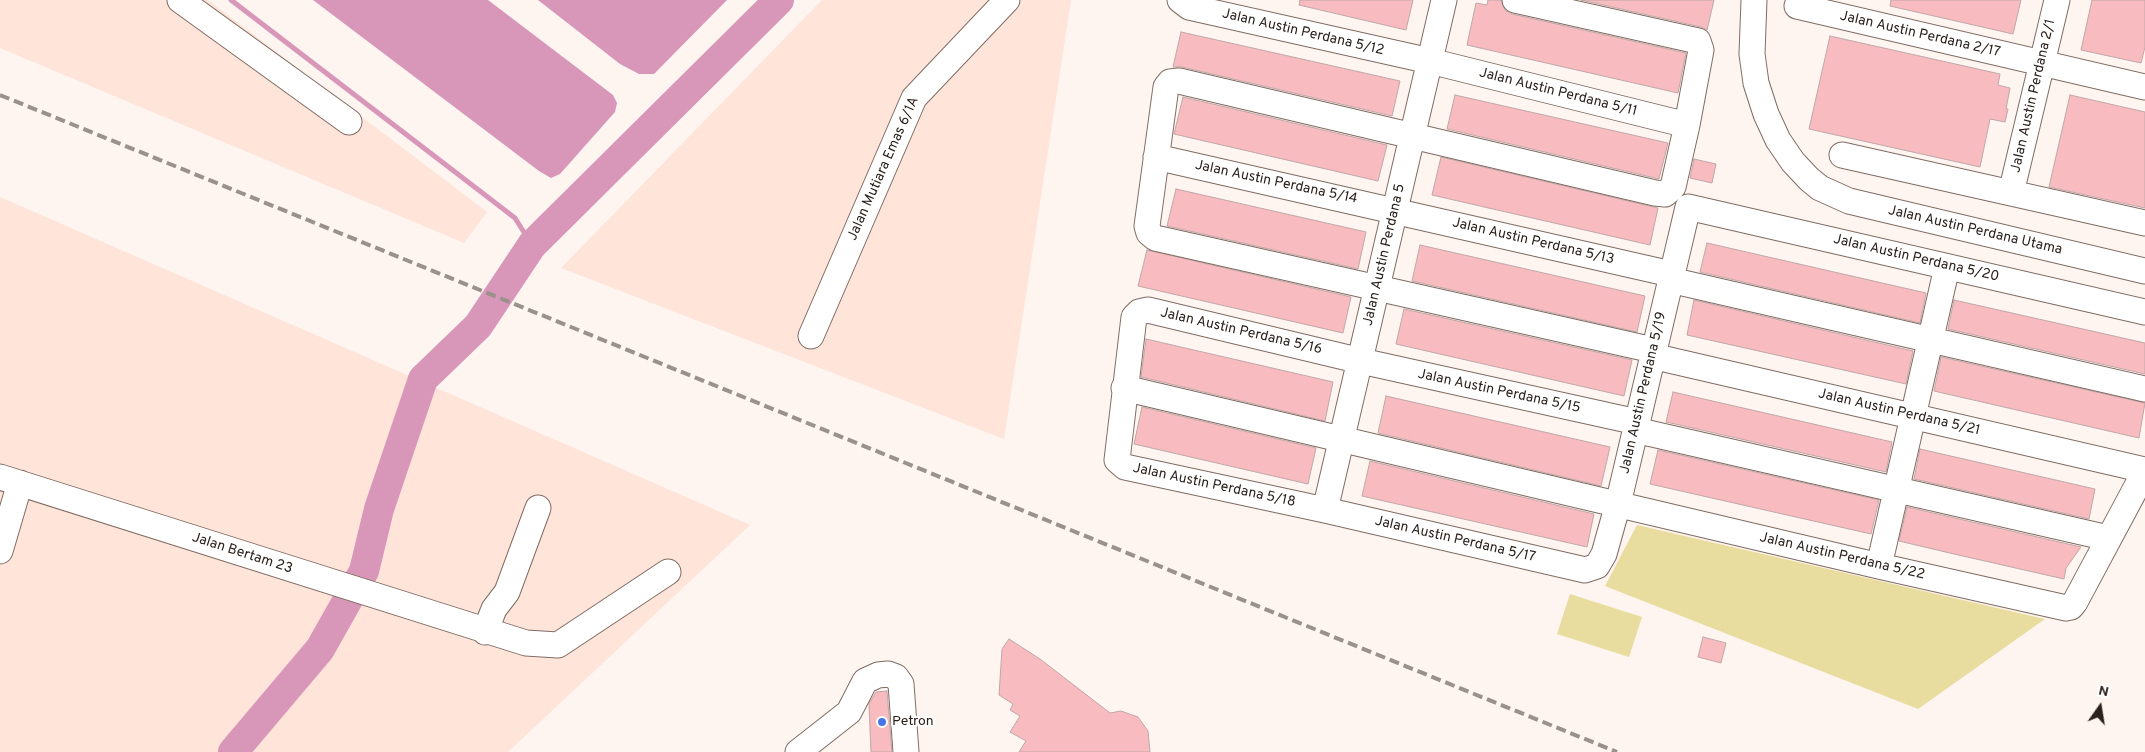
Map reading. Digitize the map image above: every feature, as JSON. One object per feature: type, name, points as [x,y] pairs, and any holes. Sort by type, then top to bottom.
[{"type":"street","points":[[180,0],[349,122]]},
{"type":"street","name":"Jalan Mutiara Emas 6/1A","points":[[811,336],[914,98],[1007,0]]},
{"type":"street","name":"Jalan Austin Perdana 5/12","points":[[1180,0],[1189,7],[1430,61]]},
{"type":"street","name":"Jalan Austin Perdana 5","points":[[1325,510],[1444,0]]},
{"type":"street","points":[[1412,136],[1655,193],[1665,194],[1673,187],[1701,50],[1698,41],[1515,0]]},
{"type":"street","name":"Jalan Austin Perdana Utama","points":[[1754,0],[1752,54],[1756,84],[1766,114],[1778,140],[1793,162],[1809,180],[1833,196],[1849,201],[2145,270]]},
{"type":"street","name":"Jalan Austin Perdana 2/1","points":[[2012,193],[2057,0]]},
{"type":"street","name":"Jalan Austin Perdana 2/17","points":[[1797,6],[2145,87]]},
{"type":"street","name":"Jalan Austin Perdana 5/11","points":[[1430,61],[1687,125]]},
{"type":"street","name":"Jalan Austin Perdana 5/21","points":[[1412,136],[1179,81],[1170,82],[1166,86],[1146,226],[1149,233],[1155,238],[1378,287],[2145,471]]},
{"type":"street","points":[[1842,155],[2145,223]]},
{"type":"street","name":"Jalan Austin Perdana 5/14","points":[[1156,157],[1396,210]]},
{"type":"street","name":"Jalan Austin Perdana 5/20","points":[[1688,206],[2145,312]]},
{"type":"street","name":"Jalan Austin Perdana 5/19","points":[[1586,570],[1598,566],[1604,554],[1618,504],[1688,206]]},
{"type":"street","name":"Jalan Austin Perdana 5/13","points":[[1396,210],[1930,341],[2145,389]]},
{"type":"street","points":[[1879,566],[1947,267]]},
{"type":"street","name":"Jalan Austin Perdana 5/16","points":[[1124,388],[1134,317],[1139,312],[1148,310],[1360,361]]},
{"type":"street","name":"Jalan Austin Perdana 5/15","points":[[1360,361],[1896,490],[2108,538]]},
{"type":"street","name":"Jalan Austin Perdana 5/22","points":[[1124,388],[1343,438],[1879,566],[2066,608],[2071,607],[2075,602],[2108,538]]},
{"type":"street","name":"Jalan Austin Perdana 5/18","points":[[1124,388],[1117,460],[1120,464],[1325,510]]},
{"type":"street","points":[[2108,538],[2145,471]]},
{"type":"street","points":[[2,539],[10,480]]},
{"type":"street","name":"Jalan Bertam 23","points":[[10,480],[485,632],[526,643],[558,645],[668,572]]},
{"type":"street","points":[[485,632],[494,609],[507,592],[538,508]]},
{"type":"street","name":"Jalan Austin Perdana 5/17","points":[[1325,510],[1586,570]]},
{"type":"street","points":[[798,752],[849,712],[865,681],[878,675],[888,674],[896,677],[901,684],[906,752]]},
{"type":"shaded area","points":[[0,0],[208,0],[487,212],[464,243],[0,48]]},
{"type":"shaded area","points":[[313,0],[488,0],[613,95],[617,103],[615,112],[560,174],[551,178],[539,171]]},
{"type":"shaded area","points":[[538,0],[727,0],[654,74],[639,74],[620,64]]},
{"type":"shaded area","points":[[822,0],[1071,0],[1004,439],[561,268]]},
{"type":"shaded area","points":[[0,197],[750,525],[508,752],[0,752]]},
{"type":"shaded area","points":[[1637,525],[2045,619],[1918,709],[1605,586]]},
{"type":"shaded area","points":[[1570,594],[1642,617],[1629,657],[1557,634]]},
{"type":"building","points":[[1300,0],[1413,0],[1406,30],[1299,5]]},
{"type":"building","points":[[1488,0],[1501,0],[1505,10],[1512,14],[1686,53],[1678,93],[1467,45],[1476,3],[1487,5]]},
{"type":"building","points":[[1581,0],[1714,0],[1707,30],[1701,27]]},
{"type":"building","points":[[1891,0],[2021,0],[2013,34],[1890,6]]},
{"type":"building","points":[[2092,0],[2145,0],[2145,47],[2141,63],[2081,50]]},
{"type":"building","points":[[1181,32],[1400,81],[1392,116],[1182,67],[1173,67]]},
{"type":"building","points":[[1830,36],[2000,74],[1998,85],[2010,88],[2006,109],[2008,109],[2005,122],[1990,119],[1980,167],[1809,129]]},
{"type":"building","points":[[1455,95],[1668,143],[1659,179],[1447,129]]},
{"type":"building","points":[[2070,95],[2145,112],[2145,208],[2049,187]]},
{"type":"building","points":[[1183,97],[1387,145],[1378,181],[1174,134]]},
{"type":"building","points":[[1441,157],[1658,208],[1650,245],[1432,195]]},
{"type":"building","points":[[1694,159],[1716,164],[1712,183],[1690,178]]},
{"type":"building","points":[[1176,189],[1366,232],[1358,269],[1167,226]]},
{"type":"building","points":[[1707,243],[1926,293],[1920,323],[1700,272]]},
{"type":"building","points":[[1420,245],[1645,296],[1637,332],[1412,281]]},
{"type":"building","points":[[1147,250],[1351,297],[1343,333],[1138,286]]},
{"type":"building","points":[[1694,300],[1913,351],[1906,384],[1687,335]]},
{"type":"building","points":[[1954,300],[2145,343],[2145,374],[1948,329]]},
{"type":"building","points":[[1404,309],[1632,360],[1624,396],[1396,344]]},
{"type":"building","points":[[1146,339],[1333,382],[1325,421],[1141,377]]},
{"type":"building","points":[[1941,357],[2145,403],[2139,438],[1934,391]]},
{"type":"building","points":[[1673,392],[1892,442],[1886,472],[1666,422]]},
{"type":"building","points":[[1386,396],[1610,447],[1601,486],[1378,433]]},
{"type":"building","points":[[1142,407],[1316,448],[1308,484],[1134,444]]},
{"type":"building","points":[[1920,449],[2095,489],[2089,519],[1914,479]]},
{"type":"building","points":[[1658,450],[1879,500],[1871,534],[1650,484]]},
{"type":"building","points":[[1370,461],[1594,514],[1587,547],[1362,496]]},
{"type":"building","points":[[1907,507],[2081,547],[2066,568],[2064,579],[1954,554],[1899,541]]},
{"type":"building","points":[[1703,637],[1726,643],[1721,663],[1698,657]]},
{"type":"building","points":[[1009,639],[1040,659],[1110,713],[1121,711],[1138,717],[1148,731],[1150,752],[1019,752],[1026,741],[1010,732],[1020,716],[1010,710],[1013,704],[999,695],[1002,649]]},
{"type":"building","name":"Petron","points":[[887,691],[892,752],[871,752],[869,704],[876,692]]},
{"type":"waterway","points":[[231,0],[515,218],[532,245]]},
{"type":"waterway","points":[[233,752],[320,649],[364,571],[379,509],[423,379],[478,326],[532,245],[779,0]]},
{"type":"railway","points":[[0,95],[1617,752]]},
{"type":"place","name":"Petron","points":[[882,722]]}]
